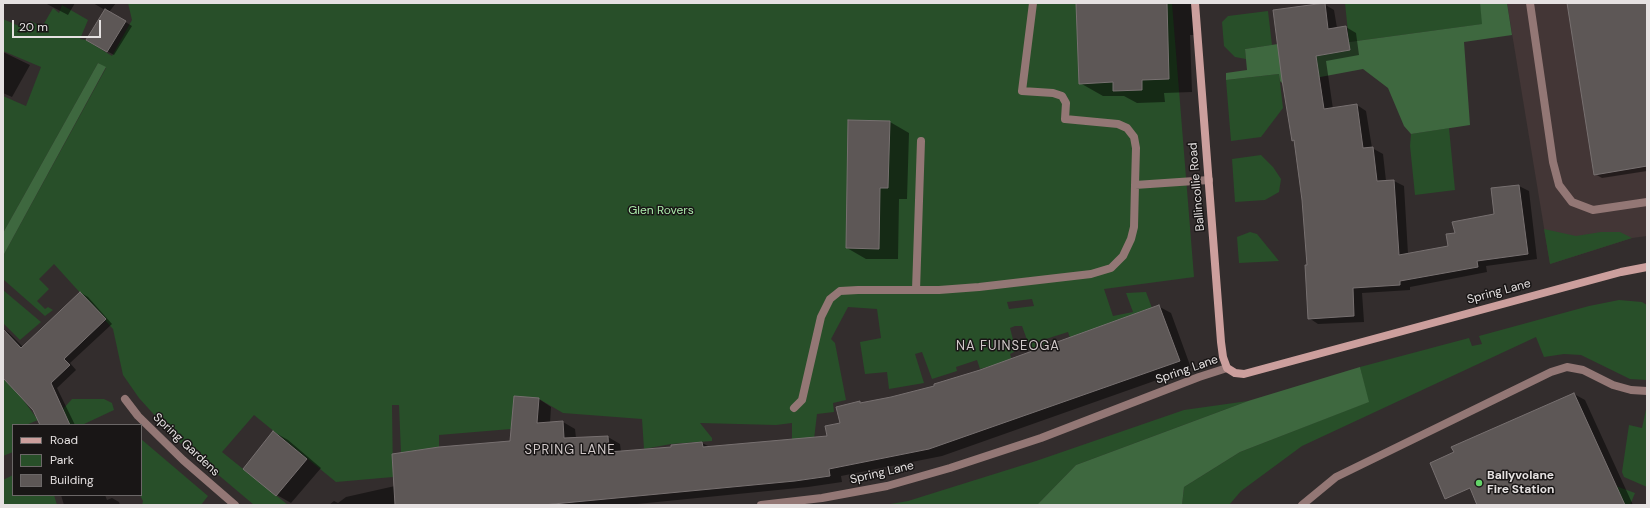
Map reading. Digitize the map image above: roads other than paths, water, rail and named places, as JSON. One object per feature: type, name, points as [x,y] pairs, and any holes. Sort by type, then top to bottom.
[{"type":"street","points":[[794,408],[802,400],[821,317],[830,299],[840,291],[939,290],[1091,274],[1111,268],[1123,256],[1131,239],[1134,227],[1136,148],[1134,137],[1127,128],[1118,124],[1065,119],[1066,103],[1062,96],[1053,93],[1022,91],[1033,3]]},
{"type":"street","name":"Ballincollie Road","points":[[1195,3],[1221,342],[1223,358],[1227,368]]},
{"type":"street","points":[[1530,3],[1553,162],[1559,185],[1572,202],[1593,210],[1647,202]]},
{"type":"street","points":[[916,290],[921,141]]},
{"type":"street","points":[[1135,185],[1209,180]]},
{"type":"street","name":"Spring Lane","points":[[761,505],[822,498],[887,486],[950,468],[1041,438],[1195,378],[1227,368],[1235,373],[1244,374],[1621,272],[1647,267]]},
{"type":"street","points":[[1302,505],[1336,477],[1551,372],[1567,367],[1582,370],[1613,385],[1631,390],[1647,391]]},
{"type":"street","name":"Spring Gardens","points":[[125,399],[138,416],[183,460],[235,505]]},
{"type":"place","name":"Ballyvolane Fire Station","points":[[1479,483]]},
{"type":"district","name":"NA FUINSEOGA","points":[[1008,347]]},
{"type":"district","name":"SPRING LANE","points":[[570,451]]},
{"type":"park label","name":"Glen Rovers","points":[[661,211]]}]
